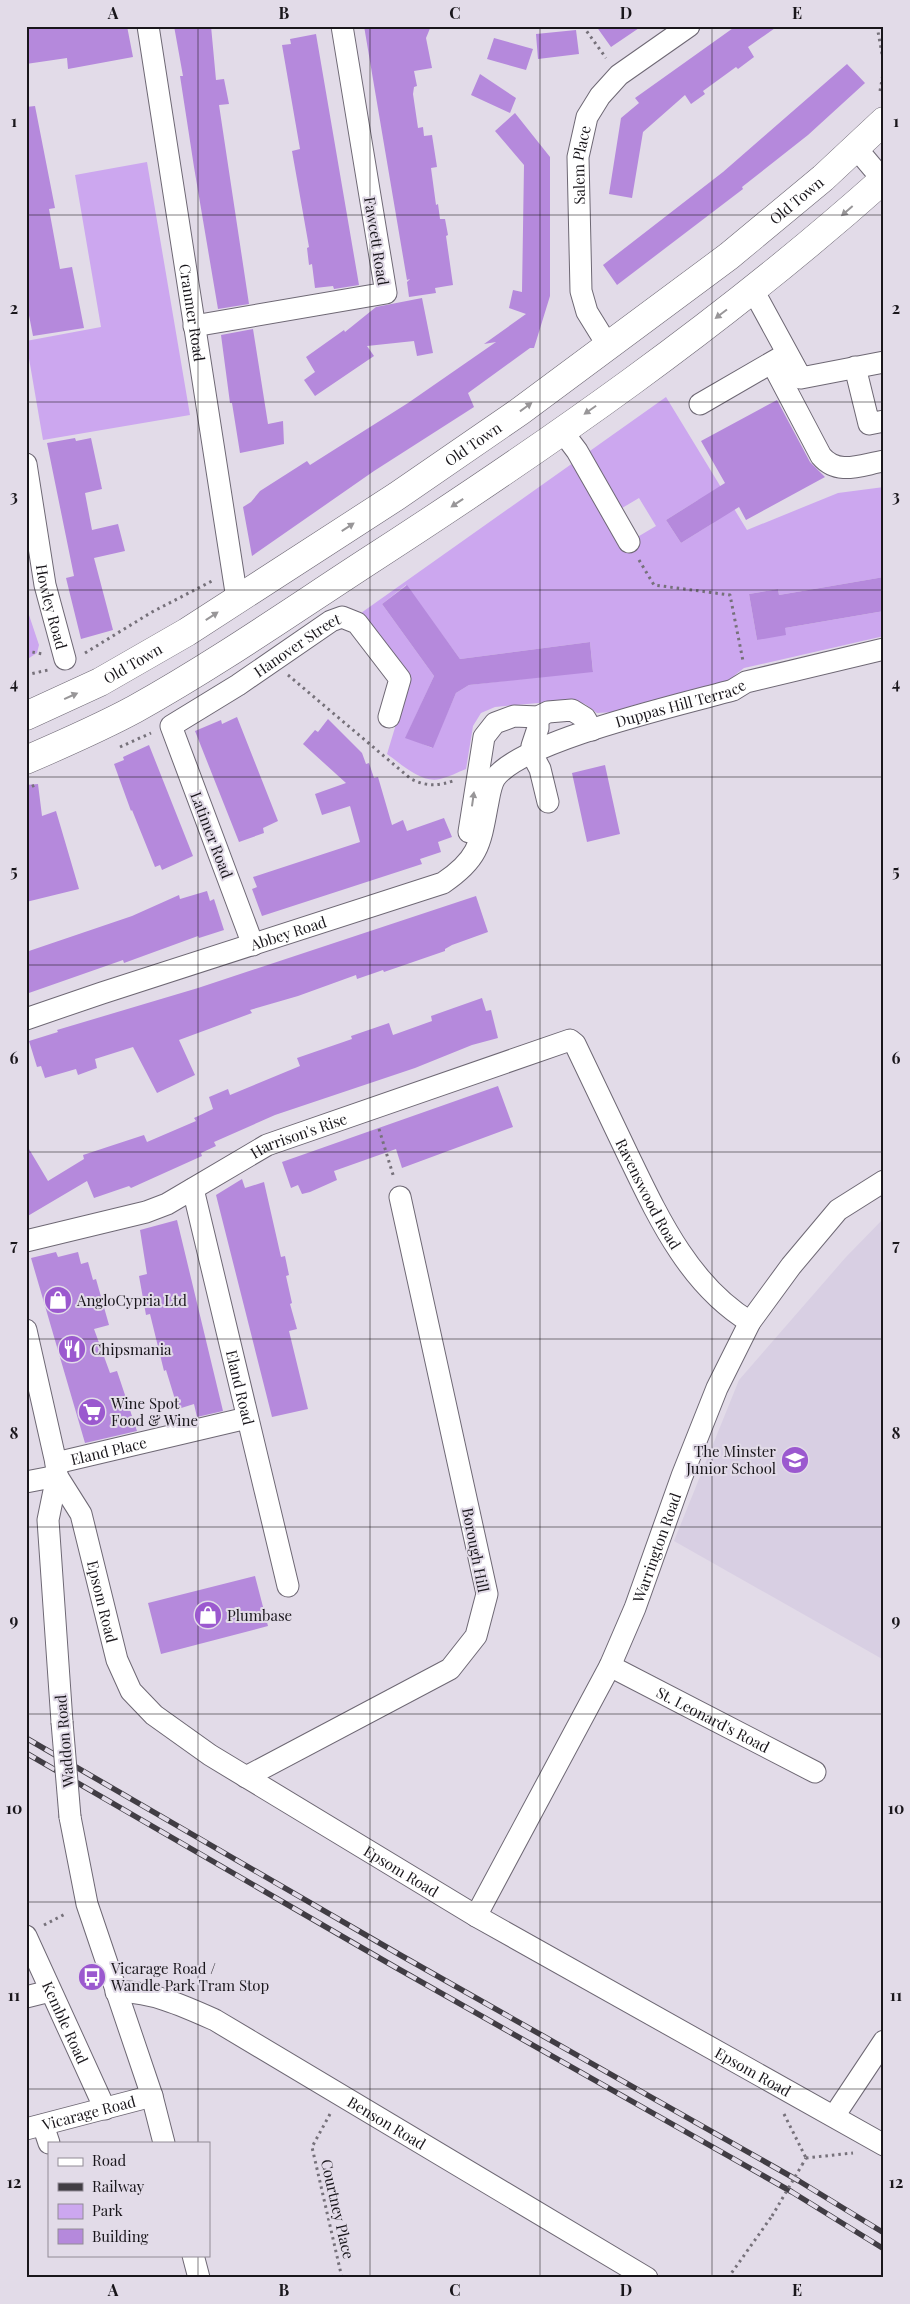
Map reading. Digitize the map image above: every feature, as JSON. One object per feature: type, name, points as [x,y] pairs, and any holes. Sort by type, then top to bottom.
[{"type":"main road","name":"Old Town","points":[[26,716],[108,678],[187,632],[397,496],[519,412],[736,251],[856,148],[884,121]]},
{"type":"main road","points":[[26,760],[117,718],[180,682],[412,533],[562,431],[753,290],[883,179]]},
{"type":"street","name":"Cranmer Road","points":[[148,26],[237,599]]},
{"type":"street","name":"Fawcett Road","points":[[194,326],[386,293],[342,26]]},
{"type":"street","name":"Salem Place","points":[[608,346],[591,321],[583,304],[580,279],[578,157],[590,112],[600,96],[619,76],[689,26]]},
{"type":"street","points":[[856,148],[883,179]]},
{"type":"street","points":[[753,290],[820,456],[828,464],[842,469],[884,461]]},
{"type":"street","points":[[780,358],[801,378],[884,362]]},
{"type":"street","points":[[700,404],[780,358]]},
{"type":"street","points":[[855,368],[869,424],[884,421]]},
{"type":"street","points":[[562,431],[577,451],[629,542]]},
{"type":"street","name":"Howley Road","points":[[26,464],[45,585],[65,659]]},
{"type":"street","name":"Hanover Street","points":[[171,726],[273,661],[331,621],[342,617],[356,623],[400,680],[389,717]]},
{"type":"street","name":"Duppas Hill Terrace","points":[[484,779],[495,779],[508,766],[570,737],[733,690],[746,682],[884,649]]},
{"type":"street","name":"Abbey Road","points":[[26,1019],[443,883],[474,856],[482,834],[484,737],[495,723],[514,716],[538,716],[548,712],[572,710],[586,718],[592,730]]},
{"type":"street","points":[[538,716],[538,728],[532,746],[532,754],[540,769],[548,802]]},
{"type":"street","name":"Latimer Road","points":[[171,726],[253,945]]},
{"type":"street","name":"Harrison's Rise","points":[[26,1241],[146,1212],[167,1204],[267,1145],[568,1040],[575,1044]]},
{"type":"street","name":"Ravenswood Road","points":[[575,1044],[650,1199],[678,1251],[716,1295],[740,1316],[750,1322]]},
{"type":"street","name":"Warrington Road","points":[[476,1916],[610,1666],[635,1608],[682,1476],[713,1397],[750,1322],[791,1266],[838,1210],[884,1181]]},
{"type":"street","name":"Eland Road","points":[[194,1189],[288,1586]]},
{"type":"street","name":"Borough Hill","points":[[246,1777],[450,1669],[476,1636],[487,1594],[400,1197]]},
{"type":"street","name":"Waddon Road","points":[[26,1330],[56,1470],[48,1520],[70,1817],[87,1904],[152,2096],[164,2142]]},
{"type":"street","name":"Eland Place","points":[[26,1482],[56,1470],[247,1418]]},
{"type":"street","name":"Epsom Road","points":[[56,1470],[81,1514],[112,1643],[131,1691],[154,1715],[246,1777],[476,1916],[768,2082],[834,2116],[884,2145]]},
{"type":"street","name":"St. Leonard's Road","points":[[610,1666],[815,1772]]},
{"type":"street","name":"Kemble Road","points":[[31,1932],[50,1991],[105,2109]]},
{"type":"street","points":[[26,1997],[50,1991]]},
{"type":"street","name":"Benson Road","points":[[116,1992],[129,1991],[168,2001],[215,2020],[648,2278]]},
{"type":"street","points":[[834,2116],[884,2041]]},
{"type":"street","name":"Vicarage Road","points":[[39,2132],[105,2109],[152,2096]]},
{"type":"street","points":[[193,2256],[199,2278]]},
{"type":"path","points":[[583,26],[619,76]]},
{"type":"path","points":[[876,26],[884,67],[880,91]]},
{"type":"path","points":[[629,542],[654,585],[730,595],[746,682]]},
{"type":"path","points":[[65,659],[78,657],[152,612],[234,570]]},
{"type":"path","points":[[273,661],[384,758],[411,779],[425,786],[440,786],[484,779]]},
{"type":"path","points":[[372,1107],[400,1197]]},
{"type":"path","points":[[31,1932],[70,1912]]},
{"type":"path","points":[[768,2082],[806,2158]]},
{"type":"path","name":"Courtney Place","points":[[340,2093],[312,2147],[342,2278]]},
{"type":"path","points":[[806,2158],[850,2153]]},
{"type":"path","points":[[728,2278],[772,2216],[806,2158]]},
{"type":"shaded area","name":"The Minster Junior School","points":[[884,1218],[884,1660],[674,1541],[739,1380],[846,1257]]},
{"type":"green space","points":[[147,162],[190,415],[43,440],[26,341],[101,327],[75,175]]},
{"type":"green space","points":[[666,397],[747,530],[838,493],[884,487],[884,577],[779,595],[778,589],[749,594],[757,640],[785,628],[884,611],[884,636],[744,668],[735,675],[729,684],[615,712],[597,713],[585,704],[571,700],[495,707],[481,713],[473,726],[466,769],[440,779],[433,780],[419,776],[387,754],[410,678],[361,613]],"holes":[[[639,498],[656,526],[629,542],[612,514]],[[698,500],[713,523],[681,543],[666,520]],[[406,585],[460,659],[590,642],[593,671],[469,685],[456,693],[432,748],[406,737],[434,676],[382,604]]]},
{"type":"green space","points":[[26,606],[39,645],[37,653],[26,660]]},
{"type":"building","points":[[26,26],[127,26],[133,57],[68,69],[67,58],[26,64]]},
{"type":"building","points":[[174,26],[211,26],[216,80],[224,79],[229,104],[219,105],[249,304],[218,309],[194,167],[180,76],[183,76]]},
{"type":"building","points":[[364,26],[431,26],[426,38],[432,68],[414,71],[417,86],[414,87],[413,94],[418,128],[423,127],[424,136],[432,135],[437,167],[431,168],[436,205],[438,204],[440,219],[445,219],[448,235],[446,236],[453,285],[435,288],[436,293],[409,297],[407,282],[410,279],[407,280]]},
{"type":"building","points":[[596,26],[642,26],[611,47]]},
{"type":"building","points":[[736,26],[778,26],[748,47],[754,57],[738,69],[736,67],[703,91],[705,94],[691,104],[685,95],[643,132],[632,198],[609,194],[621,118],[639,103],[635,98]]},
{"type":"building","points":[[576,30],[579,54],[538,59],[536,34]]},
{"type":"building","points":[[316,34],[359,285],[334,289],[333,286],[315,288],[312,264],[309,265],[307,248],[309,247],[292,151],[300,149],[282,45],[291,44],[290,39]]},
{"type":"building","points":[[494,38],[533,49],[526,70],[487,59]]},
{"type":"building","points":[[847,64],[865,83],[808,135],[742,187],[743,189],[617,285],[603,265],[723,172]]},
{"type":"building","points":[[480,74],[516,98],[510,113],[471,95]]},
{"type":"building","points":[[35,106],[55,208],[49,209],[60,269],[72,267],[84,328],[33,336],[26,300],[26,107]]},
{"type":"building","points":[[515,113],[550,157],[550,296],[534,348],[530,348],[468,393],[474,407],[374,471],[252,556],[243,507],[251,502],[260,491],[307,461],[310,465],[408,403],[496,342],[484,344],[526,314],[509,308],[513,290],[522,292],[524,165],[495,131]]},
{"type":"building","points":[[422,298],[433,353],[417,356],[414,341],[367,346],[374,356],[315,396],[304,380],[315,372],[306,357],[344,330],[345,332],[376,307]]},
{"type":"building","points":[[253,329],[268,424],[283,421],[284,444],[240,453],[232,403],[230,403],[221,335]]},
{"type":"building","points":[[777,400],[810,462],[825,477],[746,520],[739,507],[681,543],[666,520],[725,483],[701,441]]},
{"type":"building","points":[[75,438],[76,441],[91,438],[102,489],[85,493],[92,530],[118,524],[125,551],[94,558],[113,630],[81,639],[66,578],[74,576],[47,443]]},
{"type":"building","points":[[884,577],[884,611],[785,628],[786,635],[757,640],[749,594],[778,589],[779,595]]},
{"type":"building","points":[[407,585],[460,659],[590,642],[593,672],[469,685],[456,693],[433,748],[405,738],[434,676],[382,604]]},
{"type":"building","points":[[237,717],[278,821],[263,828],[264,833],[239,842],[195,731],[221,720],[222,724]]},
{"type":"building","points":[[328,719],[362,753],[366,764],[369,763],[374,778],[378,777],[392,825],[403,820],[407,831],[444,818],[452,837],[438,842],[441,852],[420,859],[422,864],[262,916],[252,889],[257,887],[253,877],[360,842],[350,806],[322,815],[315,794],[346,783],[303,744],[315,730],[318,732]]},
{"type":"building","points":[[149,745],[193,856],[162,870],[160,865],[155,867],[131,811],[114,764],[124,760],[123,757]]},
{"type":"building","points":[[605,765],[620,834],[587,842],[572,773]]},
{"type":"building","points":[[38,784],[42,816],[56,811],[79,889],[26,902],[26,785]]},
{"type":"building","points":[[207,891],[210,901],[214,899],[224,930],[199,938],[198,936],[124,963],[123,960],[26,994],[26,952],[132,916],[179,895],[180,899]]},
{"type":"building","points":[[476,896],[488,932],[452,945],[445,949],[445,951],[384,972],[383,970],[357,979],[356,975],[298,996],[250,1010],[252,1013],[179,1040],[195,1075],[157,1093],[133,1047],[95,1059],[97,1068],[78,1075],[76,1069],[45,1078],[41,1066],[37,1067],[29,1041],[58,1032],[57,1030],[198,988]]},
{"type":"building","points":[[482,998],[486,1011],[491,1010],[498,1038],[472,1045],[415,1068],[275,1115],[214,1142],[216,1146],[201,1153],[202,1156],[131,1188],[129,1186],[94,1198],[87,1181],[26,1217],[26,1144],[48,1181],[84,1159],[83,1155],[144,1135],[147,1142],[196,1121],[194,1118],[213,1109],[209,1097],[228,1089],[230,1095],[300,1066],[297,1058],[352,1039],[351,1036],[389,1023],[393,1035],[432,1021],[431,1016]]},
{"type":"building","points":[[498,1086],[513,1127],[402,1168],[396,1149],[334,1171],[337,1180],[310,1192],[302,1194],[298,1185],[291,1188],[282,1162]]},
{"type":"building","points":[[242,1179],[245,1188],[264,1182],[281,1257],[285,1256],[289,1275],[286,1276],[292,1303],[290,1304],[297,1329],[289,1331],[308,1409],[272,1417],[216,1195]]},
{"type":"building","points":[[177,1220],[223,1411],[197,1417],[194,1404],[178,1409],[166,1370],[164,1371],[150,1314],[146,1315],[139,1276],[147,1274],[140,1230]]},
{"type":"building","points":[[56,1252],[58,1257],[78,1252],[81,1264],[88,1262],[93,1280],[96,1279],[109,1325],[94,1329],[110,1373],[117,1371],[137,1431],[85,1443],[31,1258]]},
{"type":"building","name":"Plumbase","points":[[255,1576],[268,1626],[161,1654],[148,1603]]},
{"type":"railway","points":[[26,1738],[402,1956],[799,2181],[884,2233]]},
{"type":"railway","points":[[26,1753],[395,1967],[792,2192],[884,2249]]},
{"type":"place","name":"AngloCypria Ltd","points":[[58,1300]]},
{"type":"place","name":"Chipsmania","points":[[72,1349]]},
{"type":"place","name":"Wine Spot Food & Wine","points":[[92,1412]]},
{"type":"place","name":"The Minster Junior School","points":[[795,1460]]},
{"type":"place","name":"Plumbase","points":[[208,1615]]},
{"type":"place","name":"Vicarage Road / Wandle Park Tram Stop","points":[[92,1977]]}]
